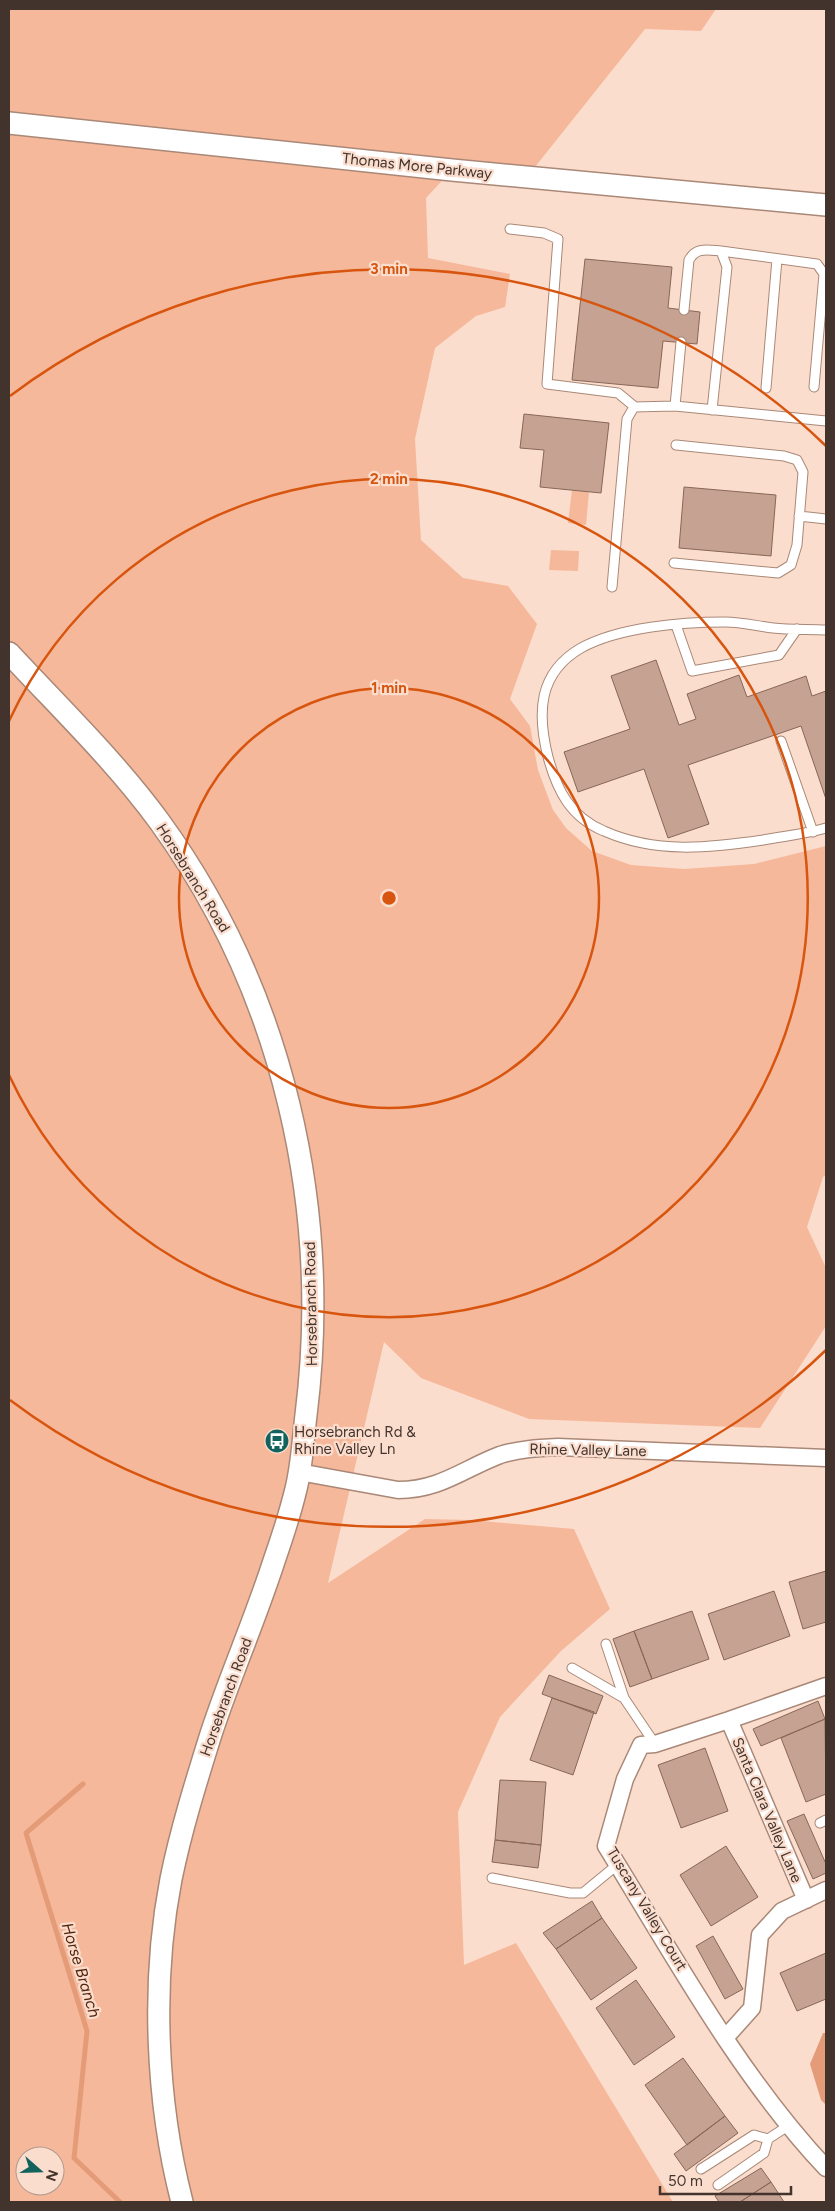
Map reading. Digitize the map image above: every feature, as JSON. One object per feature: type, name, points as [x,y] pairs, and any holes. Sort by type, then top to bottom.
[{"type":"street","name":"Thomas More Parkway","points":[[9,124],[452,170],[826,205]]},
{"type":"street","name":"Horsebranch Road","points":[[9,653],[120,773],[159,821],[204,889],[234,945],[257,999],[289,1097],[301,1160],[311,1244],[313,1360],[299,1472],[289,1514],[267,1581],[212,1731],[180,1840],[170,1883],[164,1926],[159,2008],[162,2088],[167,2130],[182,2202]]},
{"type":"street","name":"Rhine Valley Lane","points":[[299,1472],[398,1490],[414,1490],[429,1488],[499,1456],[526,1448],[558,1447],[826,1458]]},
{"type":"street","name":"Tuscany Valley Court","points":[[826,1686],[729,1720],[655,1744],[641,1746],[626,1779],[606,1846],[725,2038],[788,2126],[826,2168]]},
{"type":"street","name":"Santa Clara Valley Lane","points":[[729,1720],[806,1900]]},
{"type":"street","points":[[725,2038],[752,2008],[760,1935],[782,1911],[826,1890]]},
{"type":"lane","points":[[510,229],[544,233],[558,239],[547,384],[618,393],[635,407],[675,406],[826,421]]},
{"type":"lane","points":[[684,310],[689,260],[693,253],[701,249],[817,264],[824,274],[814,388]]},
{"type":"lane","points":[[712,410],[727,267],[720,251]]},
{"type":"lane","points":[[766,388],[777,259]]},
{"type":"lane","points":[[675,406],[680,342]]},
{"type":"lane","points":[[612,588],[627,419],[635,407]]},
{"type":"lane","points":[[674,564],[778,573],[791,565],[797,545],[803,472],[797,460],[784,456],[676,445]]},
{"type":"lane","points":[[799,516],[826,519]]},
{"type":"lane","points":[[826,630],[726,622],[667,625],[614,636],[582,648],[562,662],[547,684],[540,715],[553,777],[561,796],[575,813],[604,832],[643,844],[683,849],[732,844],[813,832],[826,828]]},
{"type":"lane","points":[[676,625],[692,671],[779,655],[797,629]]},
{"type":"lane","points":[[781,741],[813,832]]},
{"type":"lane","points":[[606,1644],[624,1698],[655,1744]]},
{"type":"lane","points":[[572,1668],[624,1698]]},
{"type":"lane","points":[[492,1878],[570,1893],[583,1893],[617,1865]]},
{"type":"lane","points":[[701,2170],[754,2135],[768,2138],[788,2126]]},
{"type":"lane","points":[[718,2185],[764,2153],[768,2138]]},
{"type":"shaded area","points":[[9,9],[716,9],[701,31],[645,29],[527,177],[452,170],[426,198],[428,258],[510,274],[505,307],[476,316],[435,348],[415,439],[421,540],[463,578],[508,586],[537,624],[510,699],[530,726],[538,770],[553,810],[566,828],[592,851],[631,865],[684,869],[754,864],[826,846],[826,1175],[823,1177],[807,1227],[826,1268],[826,1326],[760,1428],[529,1419],[421,1378],[384,1342],[328,1583],[425,1519],[471,1520],[574,1529],[610,1609],[561,1651],[500,1717],[458,1812],[464,1965],[516,1943],[673,2202],[9,2202]]},
{"type":"shaded area","points":[[572,490],[589,492],[586,525],[568,523]]},
{"type":"shaded area","points":[[551,550],[579,551],[578,571],[549,570]]},
{"type":"shaded area","points":[[823,2033],[826,2033],[826,2105],[821,2100],[810,2064]]},
{"type":"building","points":[[585,259],[672,267],[668,308],[700,312],[697,344],[663,341],[658,388],[572,380]]},
{"type":"building","points":[[524,414],[609,423],[601,493],[540,487],[544,450],[520,448]]},
{"type":"building","points":[[684,487],[776,495],[771,556],[679,548]]},
{"type":"building","points":[[656,660],[679,725],[696,719],[687,694],[739,675],[747,697],[806,676],[812,696],[826,691],[826,799],[801,726],[688,765],[709,824],[668,838],[644,769],[578,792],[564,752],[630,729],[611,676]]},
{"type":"building","points":[[826,1571],[826,1622],[803,1629],[789,1582]]},
{"type":"building","points":[[774,1591],[790,1636],[724,1660],[708,1614]]},
{"type":"building","points":[[692,1611],[709,1659],[652,1679],[634,1631]]},
{"type":"building","points":[[634,1631],[652,1679],[630,1687],[613,1639]]},
{"type":"building","points":[[549,1675],[603,1696],[596,1714],[542,1694]]},
{"type":"building","points":[[552,1698],[594,1712],[573,1775],[530,1760]]},
{"type":"building","points":[[818,1701],[825,1719],[761,1746],[753,1729]]},
{"type":"building","points":[[825,1719],[826,1794],[806,1802],[781,1738]]},
{"type":"building","points":[[705,1748],[728,1811],[681,1828],[658,1765]]},
{"type":"building","points":[[500,1780],[546,1782],[541,1845],[495,1840]]},
{"type":"building","points":[[804,1814],[826,1864],[826,1873],[813,1879],[787,1821]]},
{"type":"building","points":[[495,1840],[541,1845],[538,1868],[492,1862]]},
{"type":"building","points":[[726,1846],[758,1897],[711,1926],[680,1875]]},
{"type":"building","points":[[592,1901],[602,1918],[556,1949],[543,1933]]},
{"type":"building","points":[[602,1918],[637,1968],[591,2000],[556,1949]]},
{"type":"building","points":[[713,1936],[743,1989],[725,1999],[696,1946]]},
{"type":"building","points":[[826,1953],[826,1999],[797,2011],[780,1973]]},
{"type":"building","points":[[636,1980],[675,2037],[634,2065],[596,2008]]},
{"type":"building","points":[[683,2058],[725,2116],[687,2145],[645,2085]]},
{"type":"building","points":[[725,2116],[738,2133],[686,2171],[674,2154]]},
{"type":"building","points":[[761,2168],[771,2182],[740,2202],[719,2202],[715,2196]]},
{"type":"building","points":[[771,2182],[784,2202],[740,2202]]},
{"type":"waterway","name":"Horse Branch","points":[[83,1784],[26,1833],[87,2031],[74,2158],[120,2202]]},
{"type":"place","name":"Horsebranch Rd & Rhine Valley Ln","points":[[277,1441]]}]
